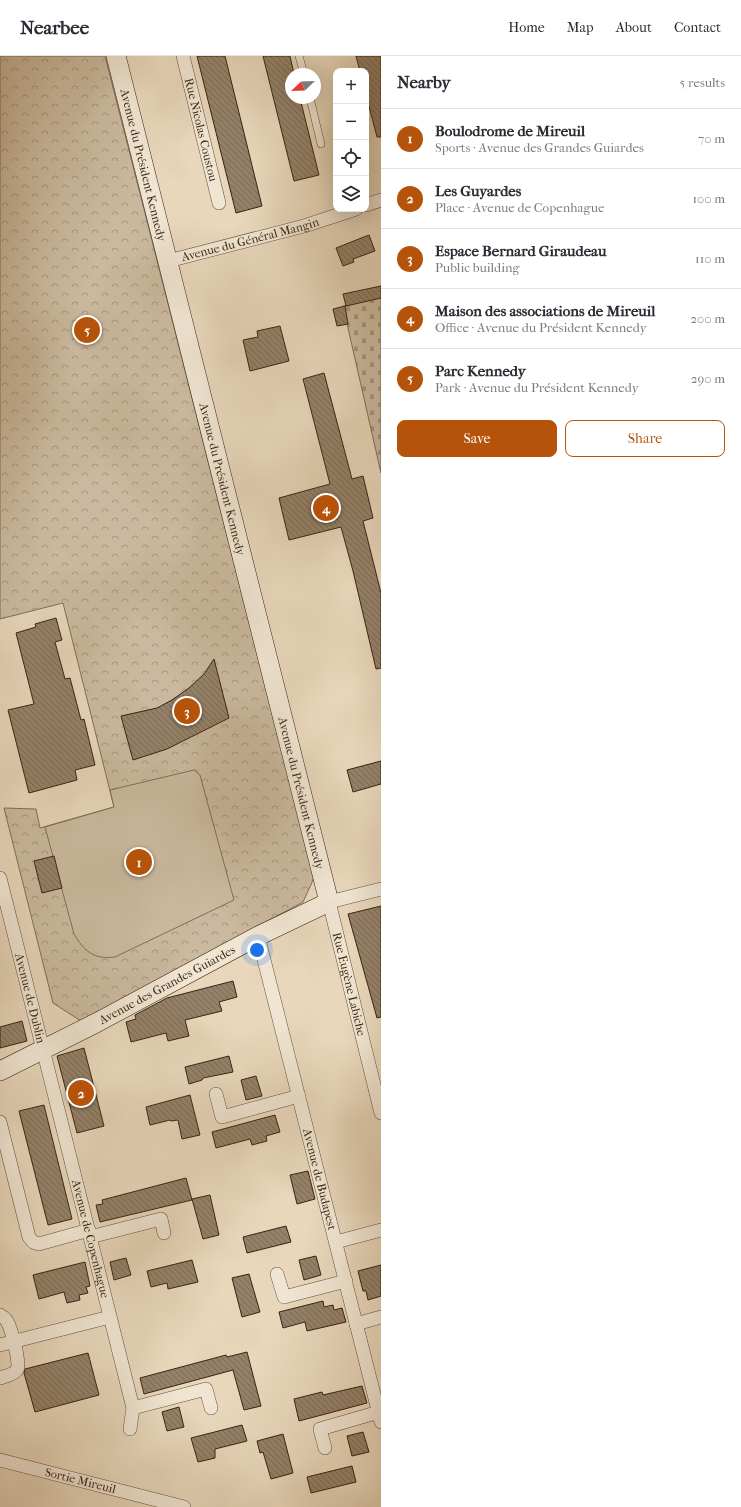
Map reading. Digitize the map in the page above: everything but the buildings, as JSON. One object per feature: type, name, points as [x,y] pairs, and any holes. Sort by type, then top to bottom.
[{"type":"street","name":"Avenue du Président Kennedy","points":[[116,56],[329,902]]},
{"type":"street","name":"Rue Nicolas Coustou","points":[[183,56],[219,203]]},
{"type":"street","points":[[369,205],[381,200]]},
{"type":"street","name":"Avenue du Général Mangin","points":[[168,261],[304,226],[347,212]]},
{"type":"street","name":"Avenue de Dublin","points":[[0,878],[43,1049]]},
{"type":"street","name":"Avenue des Grandes Guiardes","points":[[0,1071],[258,936],[329,902],[381,889]]},
{"type":"street","name":"Rue Eugène Labiche","points":[[329,902],[381,1113]]},
{"type":"street","name":"Avenue de Budapest","points":[[258,936],[380,1417]]},
{"type":"street","name":"Avenue de Copenhague","points":[[43,1049],[133,1408],[130,1429]]},
{"type":"street","points":[[216,1094],[222,1117],[299,1096]]},
{"type":"street","points":[[0,1122],[4,1159],[29,1237],[33,1242],[39,1244],[161,1219],[164,1233]]},
{"type":"street","points":[[336,1242],[381,1230]]},
{"type":"street","points":[[277,1274],[284,1298],[346,1282]]},
{"type":"street","points":[[0,1315],[6,1320],[14,1342],[19,1364],[17,1369],[11,1375],[0,1378]]},
{"type":"street","points":[[0,1345],[110,1316]]},
{"type":"street","points":[[356,1324],[381,1318]]},
{"type":"street","points":[[133,1408],[206,1389],[211,1408]]},
{"type":"street","points":[[325,1448],[320,1429],[380,1417]]},
{"type":"street","name":"Sortie Mireuil","points":[[0,1460],[184,1507]]},
{"type":"lane","points":[[299,56],[302,68]]},
{"type":"lane","points":[[311,104],[321,144]]},
{"type":"green space","points":[[0,56],[105,56],[314,878],[303,902],[81,1021],[53,1003],[4,808],[36,809],[40,828],[114,807],[63,603],[0,619]]},
{"type":"green space","points":[[381,297],[381,473],[343,306]]},
{"type":"green space","points":[[194,770],[200,775],[234,900],[115,957],[108,958],[95,956],[86,950],[74,934],[45,827],[114,807],[110,790]]},
{"type":"place","name":"Parc Kennedy","points":[[87,330]]},
{"type":"place","name":"Maison des associations de Mireuil","points":[[326,508]]},
{"type":"place","name":"Espace Bernard Giraudeau","points":[[187,711]]},
{"type":"place","name":"Boulodrome de Mireuil","points":[[139,862]]},
{"type":"place","name":"Les Guyardes","points":[[81,1093]]}]
